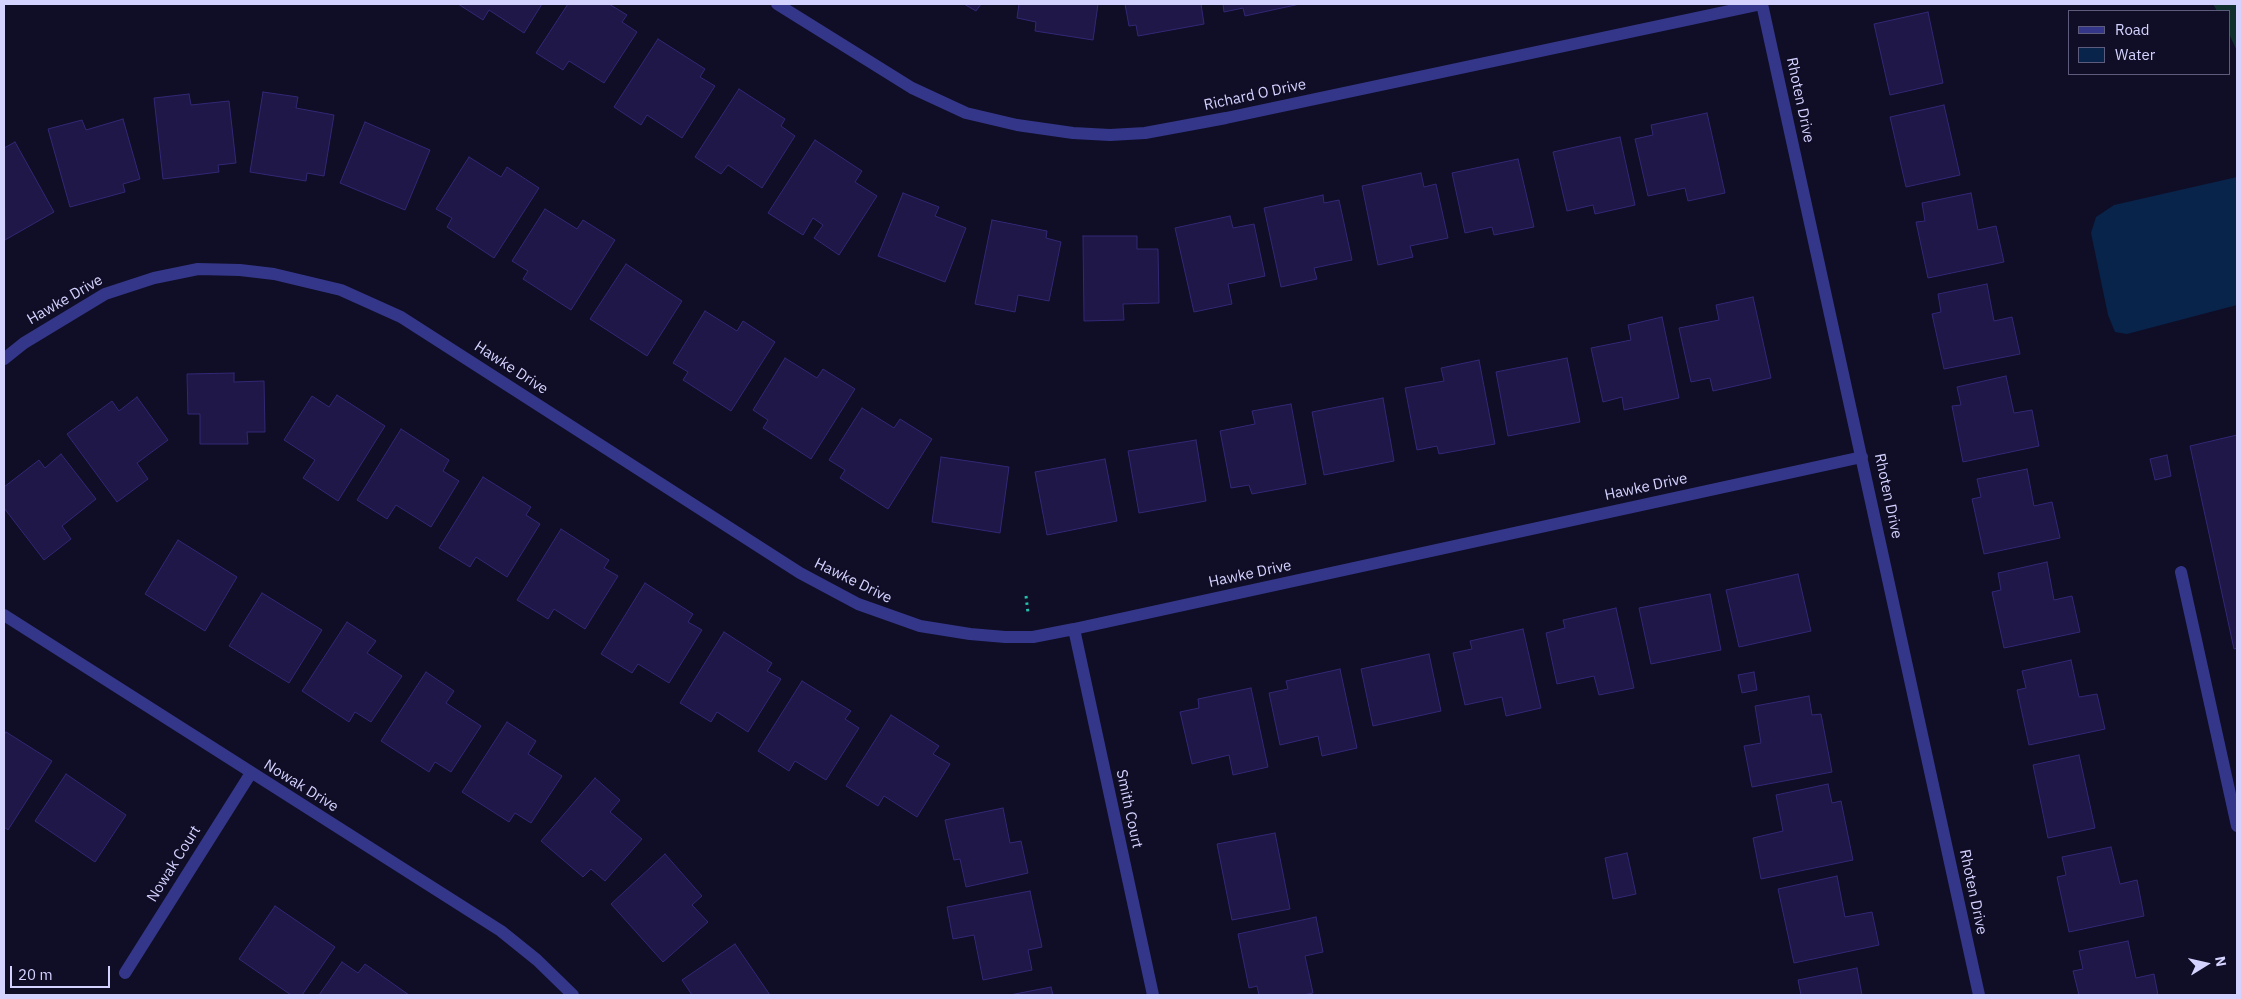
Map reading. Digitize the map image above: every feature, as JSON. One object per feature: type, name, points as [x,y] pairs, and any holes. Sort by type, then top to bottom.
[{"type":"street","name":"Richard O Drive","points":[[777,4],[912,88],[966,113],[1017,125],[1073,133],[1110,135],[1144,133],[1226,118],[1762,4]]},
{"type":"street","name":"Rhoten Drive","points":[[1762,4],[1978,995]]},
{"type":"street","name":"Hawke Drive","points":[[4,359],[24,343],[105,294],[162,276],[198,269],[240,270],[274,274],[341,290],[402,317],[800,573],[858,604],[890,617],[920,626],[970,634],[1033,636],[1074,629],[1862,456]]},
{"type":"street","points":[[2181,572],[2237,826]]},
{"type":"street","name":"Nowak Drive","points":[[4,615],[501,931],[537,960],[573,995]]},
{"type":"street","name":"Smith Court","points":[[1074,629],[1153,995]]},
{"type":"street","name":"Nowak Court","points":[[125,973],[251,773]]},
{"type":"path","points":[[1026,596],[1028,613]]},
{"type":"green space","points":[[2213,4],[2237,4],[2237,51],[2231,38],[2231,10],[2216,10]]},
{"type":"water","points":[[2237,177],[2237,305],[2127,334],[2115,332],[2108,315],[2091,233],[2096,217],[2114,205]]},
{"type":"building","points":[[458,4],[542,4],[524,33],[489,10],[483,20]]},
{"type":"building","points":[[568,4],[609,4],[627,15],[622,22],[637,32],[604,83],[569,61],[563,70],[536,53]]},
{"type":"building","points":[[964,4],[981,4],[976,11]]},
{"type":"building","points":[[1019,4],[1098,4],[1093,40],[1035,31],[1036,22],[1017,18]]},
{"type":"building","points":[[1125,4],[1201,4],[1204,24],[1138,36],[1136,25],[1129,26]]},
{"type":"building","points":[[1223,4],[1300,4],[1245,16],[1243,8],[1224,12]]},
{"type":"building","points":[[1928,12],[1943,83],[1890,95],[1874,24]]},
{"type":"building","points":[[658,39],[705,69],[700,77],[715,86],[682,138],[647,115],[641,125],[614,107]]},
{"type":"building","points":[[739,89],[785,119],[781,126],[795,136],[762,188],[728,165],[721,174],[695,157]]},
{"type":"building","points":[[263,92],[298,97],[296,108],[334,115],[324,176],[307,173],[306,181],[250,172]]},
{"type":"building","points":[[189,94],[191,105],[229,101],[236,163],[218,165],[219,172],[163,179],[154,98]]},
{"type":"building","points":[[1944,105],[1960,175],[1906,187],[1890,117]]},
{"type":"building","points":[[1707,113],[1725,193],[1688,201],[1685,188],[1648,196],[1635,139],[1653,135],[1651,125]]},
{"type":"building","points":[[123,119],[140,179],[123,184],[125,192],[70,207],[48,129],[82,120],[86,130]]},
{"type":"building","points":[[365,122],[430,150],[405,210],[340,183]]},
{"type":"building","points":[[1620,137],[1635,205],[1595,214],[1593,205],[1567,211],[1553,152]]},
{"type":"building","points":[[815,140],[862,171],[855,182],[877,196],[839,255],[814,238],[823,225],[813,218],[803,235],[768,213]]},
{"type":"building","points":[[15,142],[54,212],[5,240],[4,148]]},
{"type":"building","points":[[469,157],[501,177],[507,167],[539,188],[494,258],[447,227],[452,218],[436,209]]},
{"type":"building","points":[[1518,159],[1534,227],[1494,235],[1492,227],[1465,233],[1452,173]]},
{"type":"building","points":[[1421,173],[1424,187],[1436,184],[1448,238],[1410,246],[1413,257],[1378,265],[1362,186]]},
{"type":"building","points":[[903,193],[939,207],[935,216],[966,228],[945,282],[878,256]]},
{"type":"building","points":[[1971,193],[1978,230],[1996,226],[2004,262],[1928,278],[1916,222],[1925,221],[1922,203]]},
{"type":"building","points":[[1323,195],[1324,203],[1339,200],[1352,260],[1314,268],[1317,279],[1281,287],[1264,208]]},
{"type":"building","points":[[545,209],[577,229],[583,220],[615,240],[571,310],[523,279],[528,271],[512,261]]},
{"type":"building","points":[[1230,216],[1233,228],[1254,224],[1265,276],[1228,284],[1232,304],[1194,312],[1175,228]]},
{"type":"building","points":[[992,220],[1047,231],[1046,238],[1061,242],[1049,301],[1018,295],[1015,312],[975,304]]},
{"type":"building","points":[[1083,236],[1137,236],[1137,249],[1158,249],[1159,303],[1123,304],[1124,320],[1084,321]]},
{"type":"building","points":[[626,264],[682,301],[647,356],[590,319]]},
{"type":"building","points":[[1987,284],[1994,321],[2012,317],[2020,354],[1944,369],[1932,314],[1941,312],[1938,294]]},
{"type":"building","points":[[1753,297],[1771,378],[1713,391],[1710,378],[1691,382],[1679,328],[1719,320],[1716,305]]},
{"type":"building","points":[[705,311],[737,331],[743,321],[775,342],[731,411],[683,380],[688,372],[673,363]]},
{"type":"building","points":[[1662,317],[1679,398],[1624,410],[1622,397],[1603,402],[1591,348],[1631,340],[1628,325]]},
{"type":"building","points":[[785,358],[817,378],[823,369],[855,389],[811,459],[763,428],[768,420],[753,410]]},
{"type":"building","points":[[1567,358],[1580,422],[1508,436],[1496,372]]},
{"type":"building","points":[[1479,360],[1495,444],[1439,454],[1437,446],[1417,450],[1405,388],[1444,381],[1441,368]]},
{"type":"building","points":[[234,373],[234,382],[264,381],[265,432],[247,432],[248,444],[200,444],[200,414],[188,414],[187,374]]},
{"type":"building","points":[[2006,376],[2014,413],[2032,410],[2039,446],[1963,462],[1952,406],[1961,405],[1957,387]]},
{"type":"building","points":[[337,395],[385,426],[338,501],[303,478],[315,460],[284,440],[312,396],[329,407]]},
{"type":"building","points":[[137,397],[168,440],[137,463],[148,479],[117,502],[67,434],[112,401],[119,411]]},
{"type":"building","points":[[1383,398],[1394,461],[1324,475],[1312,412]]},
{"type":"building","points":[[1291,404],[1306,484],[1252,494],[1249,485],[1231,488],[1220,431],[1255,424],[1252,411]]},
{"type":"building","points":[[862,408],[894,428],[900,419],[932,439],[888,509],[840,478],[845,470],[829,460]]},
{"type":"building","points":[[401,429],[449,460],[443,471],[459,481],[431,527],[396,505],[387,519],[357,500]]},
{"type":"building","points":[[2237,435],[2237,648],[2234,649],[2190,446]]},
{"type":"building","points":[[1196,440],[1206,501],[1139,513],[1128,451]]},
{"type":"building","points":[[61,454],[96,499],[62,526],[71,539],[44,560],[4,508],[4,487],[39,460],[45,468]]},
{"type":"building","points":[[2167,455],[2171,476],[2155,480],[2150,459]]},
{"type":"building","points":[[941,457],[1009,467],[1000,533],[932,522]]},
{"type":"building","points":[[1105,459],[1117,521],[1047,535],[1035,472]]},
{"type":"building","points":[[2027,469],[2034,506],[2052,502],[2060,538],[1984,554],[1972,499],[1981,497],[1977,479]]},
{"type":"building","points":[[483,477],[531,507],[526,515],[540,524],[507,577],[476,557],[470,567],[439,548]]},
{"type":"building","points":[[561,529],[609,560],[604,568],[618,576],[585,629],[554,609],[548,619],[517,600]]},
{"type":"building","points":[[178,540],[237,577],[205,631],[145,594]]},
{"type":"building","points":[[2047,562],[2054,600],[2072,596],[2080,632],[2004,648],[1992,592],[2001,590],[1998,573]]},
{"type":"building","points":[[1798,574],[1811,631],[1739,647],[1726,590]]},
{"type":"building","points":[[645,583],[693,614],[688,622],[702,630],[669,683],[638,664],[632,673],[601,654]]},
{"type":"building","points":[[262,593],[322,630],[289,683],[229,646]]},
{"type":"building","points":[[1710,594],[1721,650],[1651,664],[1639,608]]},
{"type":"building","points":[[1616,608],[1634,688],[1599,695],[1594,676],[1557,684],[1546,633],[1565,628],[1563,620]]},
{"type":"building","points":[[347,622],[376,641],[367,653],[402,676],[371,722],[355,712],[349,722],[302,691]]},
{"type":"building","points":[[1523,629],[1541,708],[1506,716],[1502,697],[1465,705],[1453,653],[1472,649],[1470,641]]},
{"type":"building","points":[[724,632],[772,663],[767,671],[781,679],[748,732],[717,712],[711,722],[680,703]]},
{"type":"building","points":[[1429,654],[1441,711],[1373,726],[1361,669]]},
{"type":"building","points":[[2071,660],[2079,697],[2097,694],[2105,729],[2029,745],[2017,690],[2026,688],[2022,671]]},
{"type":"building","points":[[1340,669],[1357,748],[1322,756],[1318,736],[1280,745],[1269,693],[1288,689],[1286,681]]},
{"type":"building","points":[[426,672],[454,691],[446,703],[481,726],[451,772],[435,762],[429,772],[381,741]]},
{"type":"building","points":[[1754,672],[1757,690],[1742,693],[1738,675]]},
{"type":"building","points":[[802,681],[851,711],[845,719],[859,728],[826,780],[795,761],[789,771],[758,751]]},
{"type":"building","points":[[1251,688],[1268,767],[1233,775],[1229,755],[1192,764],[1180,712],[1199,708],[1198,699]]},
{"type":"building","points":[[1809,696],[1812,715],[1821,714],[1832,772],[1752,787],[1744,746],[1761,743],[1755,706]]},
{"type":"building","points":[[891,715],[939,746],[933,754],[950,764],[917,817],[884,796],[878,806],[846,786]]},
{"type":"building","points":[[507,722],[536,741],[528,754],[562,776],[531,823],[515,813],[509,822],[462,792]]},
{"type":"building","points":[[6,732],[52,761],[8,830],[4,827],[4,735]]},
{"type":"building","points":[[2079,755],[2095,828],[2048,838],[2033,765]]},
{"type":"building","points":[[66,774],[126,815],[95,862],[35,821]]},
{"type":"building","points":[[595,778],[620,800],[610,812],[642,839],[605,881],[591,869],[583,877],[541,841]]},
{"type":"building","points":[[1828,784],[1832,803],[1841,801],[1853,860],[1761,879],[1753,838],[1783,831],[1776,795]]},
{"type":"building","points":[[1003,808],[1010,843],[1021,841],[1028,873],[966,887],[960,859],[954,860],[945,820]]},
{"type":"building","points":[[1275,833],[1290,909],[1232,920],[1217,844]]},
{"type":"building","points":[[2111,847],[2120,884],[2137,880],[2144,916],[2069,932],[2057,877],[2066,875],[2062,857]]},
{"type":"building","points":[[1627,853],[1636,894],[1613,899],[1605,858]]},
{"type":"building","points":[[665,854],[702,896],[692,905],[708,922],[663,962],[611,904]]},
{"type":"building","points":[[1837,876],[1845,917],[1872,912],[1879,945],[1794,963],[1778,889]]},
{"type":"building","points":[[1030,891],[1042,947],[1028,950],[1032,970],[983,980],[974,935],[953,939],[947,907]]},
{"type":"building","points":[[275,906],[335,947],[302,995],[291,995],[239,959]]},
{"type":"building","points":[[1316,917],[1323,952],[1305,956],[1313,993],[1303,995],[1259,995],[1257,986],[1249,988],[1238,934]]},
{"type":"building","points":[[2128,941],[2136,978],[2154,974],[2158,995],[2079,995],[2073,971],[2083,969],[2079,951]]},
{"type":"building","points":[[735,944],[770,995],[692,995],[682,980]]},
{"type":"building","points":[[342,962],[358,973],[365,964],[409,995],[319,995]]},
{"type":"building","points":[[1857,968],[1862,995],[1801,995],[1798,980]]},
{"type":"building","points":[[1051,987],[1053,995],[1010,995]]}]
